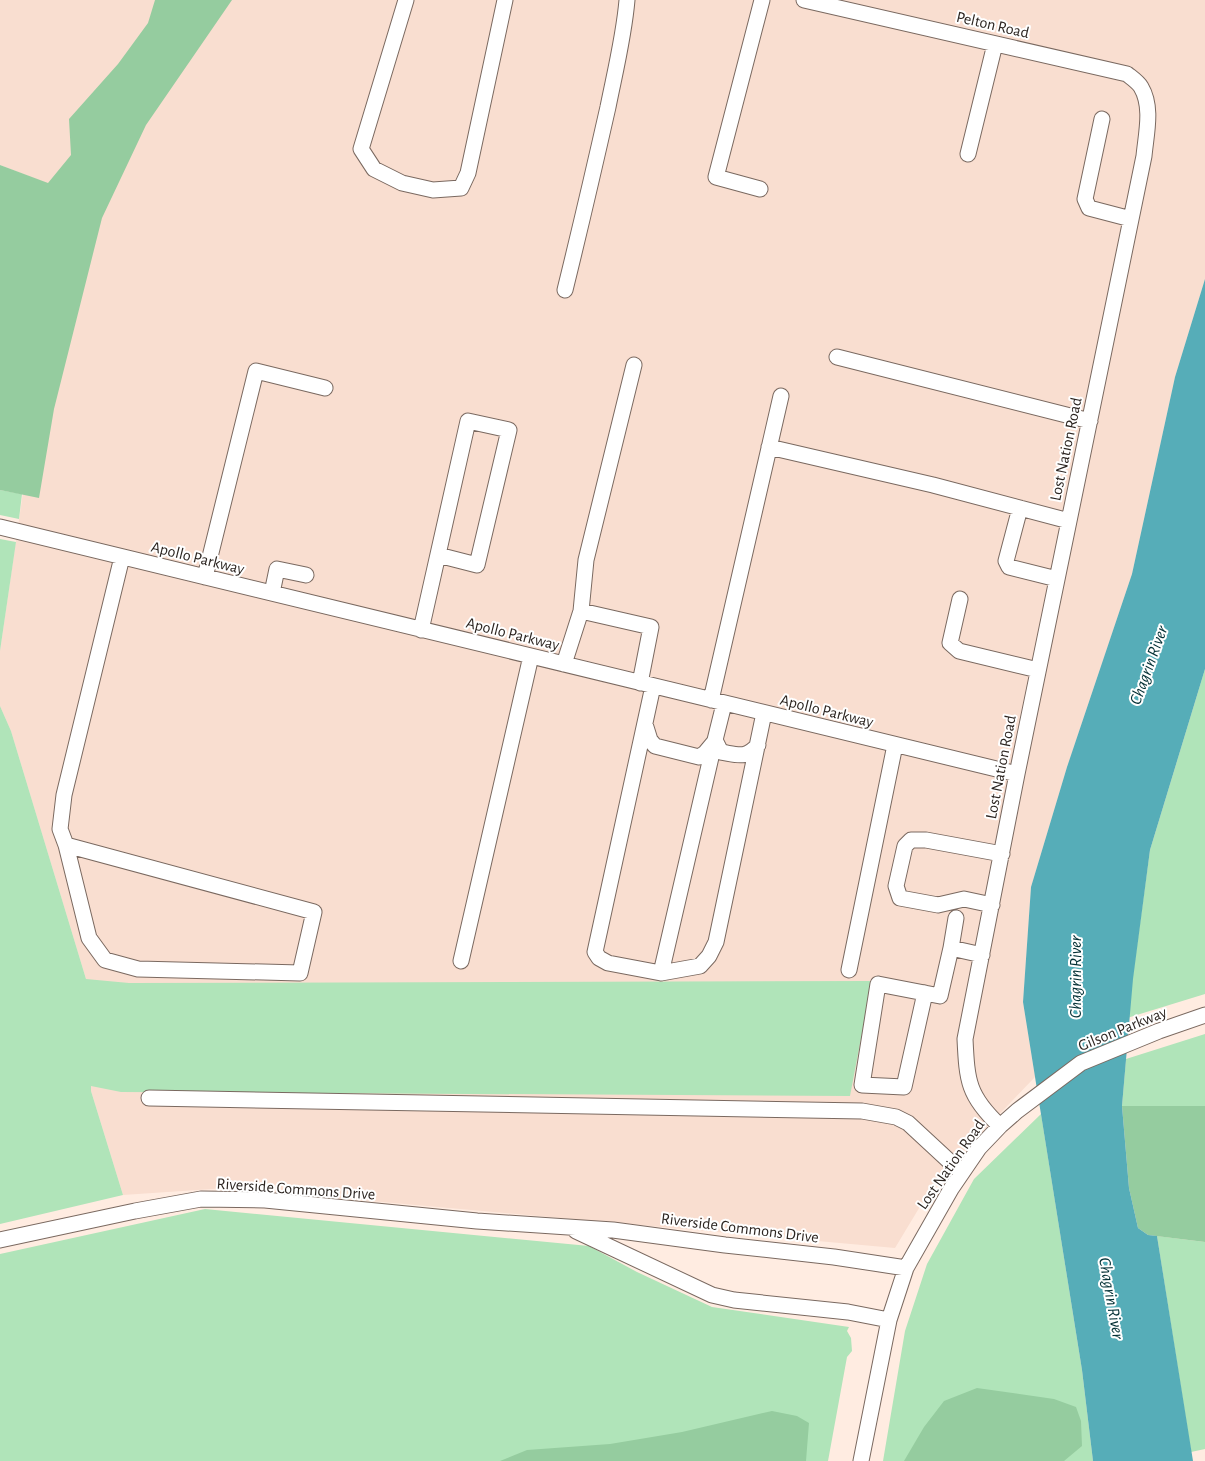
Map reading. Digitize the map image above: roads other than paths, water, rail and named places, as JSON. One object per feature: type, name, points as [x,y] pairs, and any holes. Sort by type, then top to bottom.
[{"type":"street","points":[[406,0],[361,149],[374,169],[402,183],[433,190],[461,188],[468,173],[505,0]]},
{"type":"street","points":[[565,290],[590,189],[615,74],[625,23],[627,0]]},
{"type":"street","points":[[760,189],[716,177],[762,0]]},
{"type":"street","name":"Pelton Road","points":[[804,0],[1103,68]]},
{"type":"street","points":[[968,154],[996,44]]},
{"type":"street","name":"Lost Nation Road","points":[[861,1461],[889,1320],[906,1268],[930,1222],[962,1173],[979,1148],[1000,1126],[986,1113],[974,1097],[966,1074],[965,1039],[1002,854],[1016,774],[1144,156],[1148,115],[1147,99],[1141,86],[1127,74],[1103,68]]},
{"type":"street","points":[[1102,119],[1085,200],[1089,208],[1131,219]]},
{"type":"street","points":[[837,357],[1090,421]]},
{"type":"street","points":[[564,664],[581,611],[586,560],[634,365]]},
{"type":"street","points":[[205,577],[256,371],[325,388]]},
{"type":"street","points":[[661,973],[715,740],[718,702],[769,447],[781,396]]},
{"type":"street","points":[[421,630],[468,421],[509,430],[476,564],[438,556]]},
{"type":"street","points":[[769,447],[925,483],[1069,521]]},
{"type":"street","points":[[1020,508],[1006,561],[1009,567],[1057,579]]},
{"type":"street","name":"Apollo Parkway","points":[[0,527],[1016,774]]},
{"type":"street","points":[[66,845],[314,912],[300,973],[138,969],[105,960],[89,938],[66,845],[60,829],[64,795],[122,557]]},
{"type":"street","points":[[272,593],[278,569],[306,575]]},
{"type":"street","points":[[960,599],[950,643],[959,651],[1038,670]]},
{"type":"street","points":[[581,611],[650,627],[645,724],[595,952],[599,958],[608,963],[661,973],[686,970],[700,966],[709,956],[716,942],[764,713]]},
{"type":"street","points":[[460,961],[531,656]]},
{"type":"street","points":[[645,724],[650,740],[655,746],[699,757],[705,753],[715,740]]},
{"type":"street","points":[[715,740],[721,752],[740,756],[748,755],[758,744]]},
{"type":"street","points":[[849,970],[895,745]]},
{"type":"street","points":[[992,905],[964,899],[938,906],[900,898],[896,886],[905,846],[911,840],[926,840],[1002,854]]},
{"type":"street","points":[[925,993],[904,1087],[862,1085],[878,984],[925,993],[940,996],[956,918]]},
{"type":"street","points":[[951,948],[982,955]]},
{"type":"street","name":"Gilson Parkway","points":[[1000,1126],[1080,1063],[1159,1031],[1205,1015]]},
{"type":"street","points":[[149,1098],[862,1111],[896,1117],[908,1123],[962,1173]]},
{"type":"street","name":"Riverside Commons Drive","points":[[0,1240],[135,1211],[201,1199],[265,1200],[477,1221],[628,1232],[725,1245],[834,1257],[906,1268]]},
{"type":"street","name":"Riverside Commons Drive","points":[[570,1228],[712,1295],[734,1300],[848,1312],[889,1320]]},
{"type":"water","name":"Chagrin River","points":[[1205,279],[1205,669],[1150,850],[1133,979],[1122,1106],[1129,1188],[1138,1228],[1148,1235],[1157,1236],[1193,1461],[1093,1461],[1082,1370],[1023,1002],[1031,887],[1067,767],[1132,574],[1175,377]]}]
